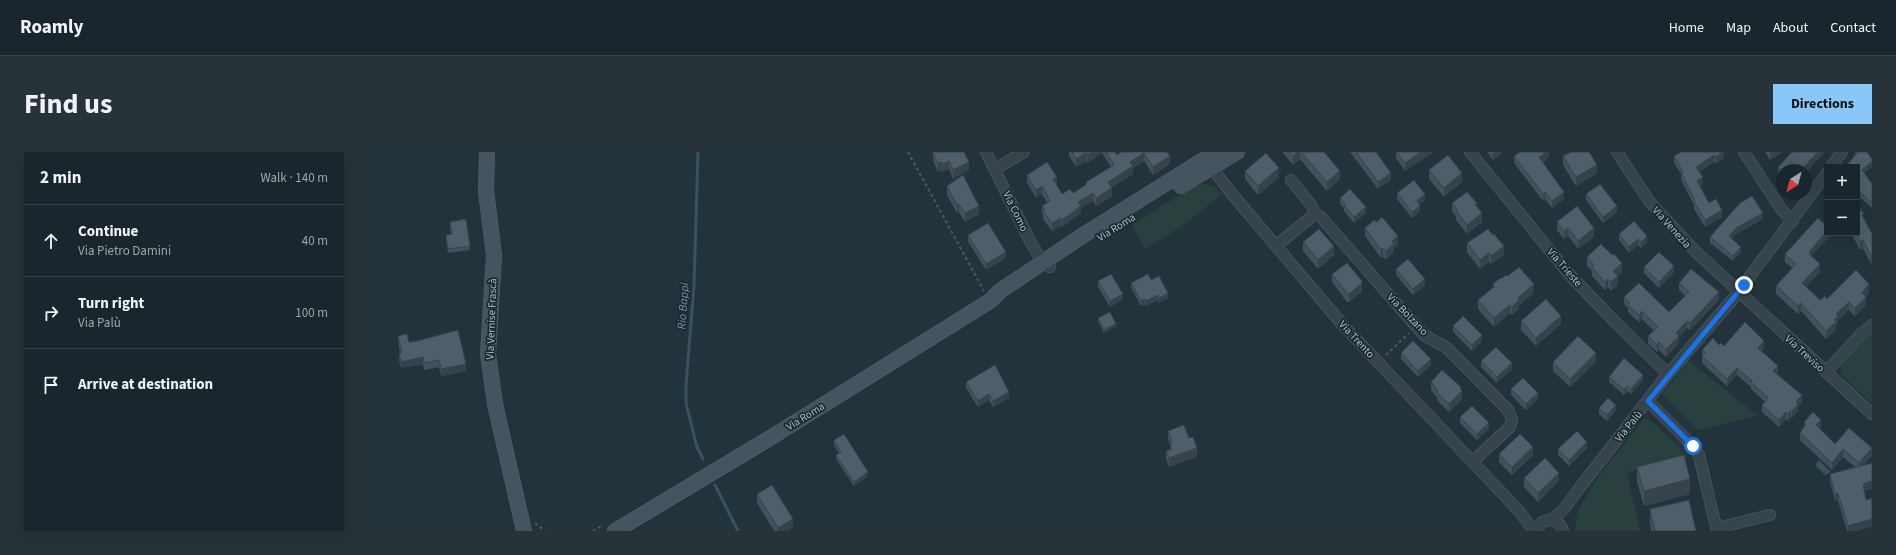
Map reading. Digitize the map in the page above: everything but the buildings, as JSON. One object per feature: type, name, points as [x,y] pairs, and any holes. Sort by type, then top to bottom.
[{"type":"street","name":"Via Vernise Frascà","points":[[487,152],[486,191],[494,255],[488,354],[494,404],[524,531]]},
{"type":"street","name":"Via Como","points":[[986,152],[1030,241],[1047,265]]},
{"type":"street","points":[[995,169],[1024,152]]},
{"type":"street","name":"Via Roma","points":[[615,531],[777,434],[992,300],[1000,291],[1047,265],[1085,234],[1211,160],[1236,152]]},
{"type":"street","name":"Via Trieste","points":[[1470,152],[1569,274],[1668,374]]},
{"type":"street","name":"Via Venezia","points":[[1617,152],[1645,196],[1666,222],[1738,292]]},
{"type":"street","points":[[1744,152],[1781,209],[1793,221]]},
{"type":"street","points":[[1833,164],[1842,152]]},
{"type":"street","name":"Via Trento","points":[[1211,160],[1277,245],[1342,324],[1519,511],[1541,526]]},
{"type":"street","name":"Via Palù","points":[[1541,526],[1564,509],[1668,374],[1738,292],[1793,221],[1824,177]]},
{"type":"street","name":"Via Bolzano","points":[[1291,180],[1312,206],[1315,214],[1320,216],[1424,335],[1447,348],[1508,410],[1512,420],[1510,428],[1472,462]]},
{"type":"street","points":[[1277,245],[1315,214]]},
{"type":"street","name":"Via Treviso","points":[[1738,292],[1872,414]]},
{"type":"street","points":[[1826,372],[1860,335],[1872,325]]},
{"type":"street","points":[[1648,401],[1693,446],[1699,455],[1717,530],[1770,516]]},
{"type":"street","points":[[1562,530],[1564,509]]},
{"type":"street","points":[[1541,526],[1558,522],[1562,530]]},
{"type":"path","points":[[908,152],[992,300]]},
{"type":"path","points":[[1383,359],[1412,330]]},
{"type":"green space","points":[[1205,184],[1214,186],[1222,194],[1189,221],[1145,250],[1132,225],[1194,186]]},
{"type":"green space","points":[[1872,332],[1872,403],[1841,375],[1840,368],[1842,363]]},
{"type":"green space","points":[[1688,360],[1758,416],[1698,430],[1662,394]]},
{"type":"green space","points":[[1644,419],[1649,419],[1674,442],[1688,458],[1627,472],[1640,531],[1575,531],[1578,510],[1598,477]]},
{"type":"water","points":[[1819,460],[1831,472],[1825,475],[1815,465]]},
{"type":"waterway","name":"Rio Bappi","points":[[698,152],[694,286],[686,385],[686,403],[697,447],[703,459]]},
{"type":"waterway","name":"Rio Bappi","points":[[715,485],[738,531]]},
{"type":"route","points":[[1693,446],[1648,401],[1668,374],[1744,285]]}]
